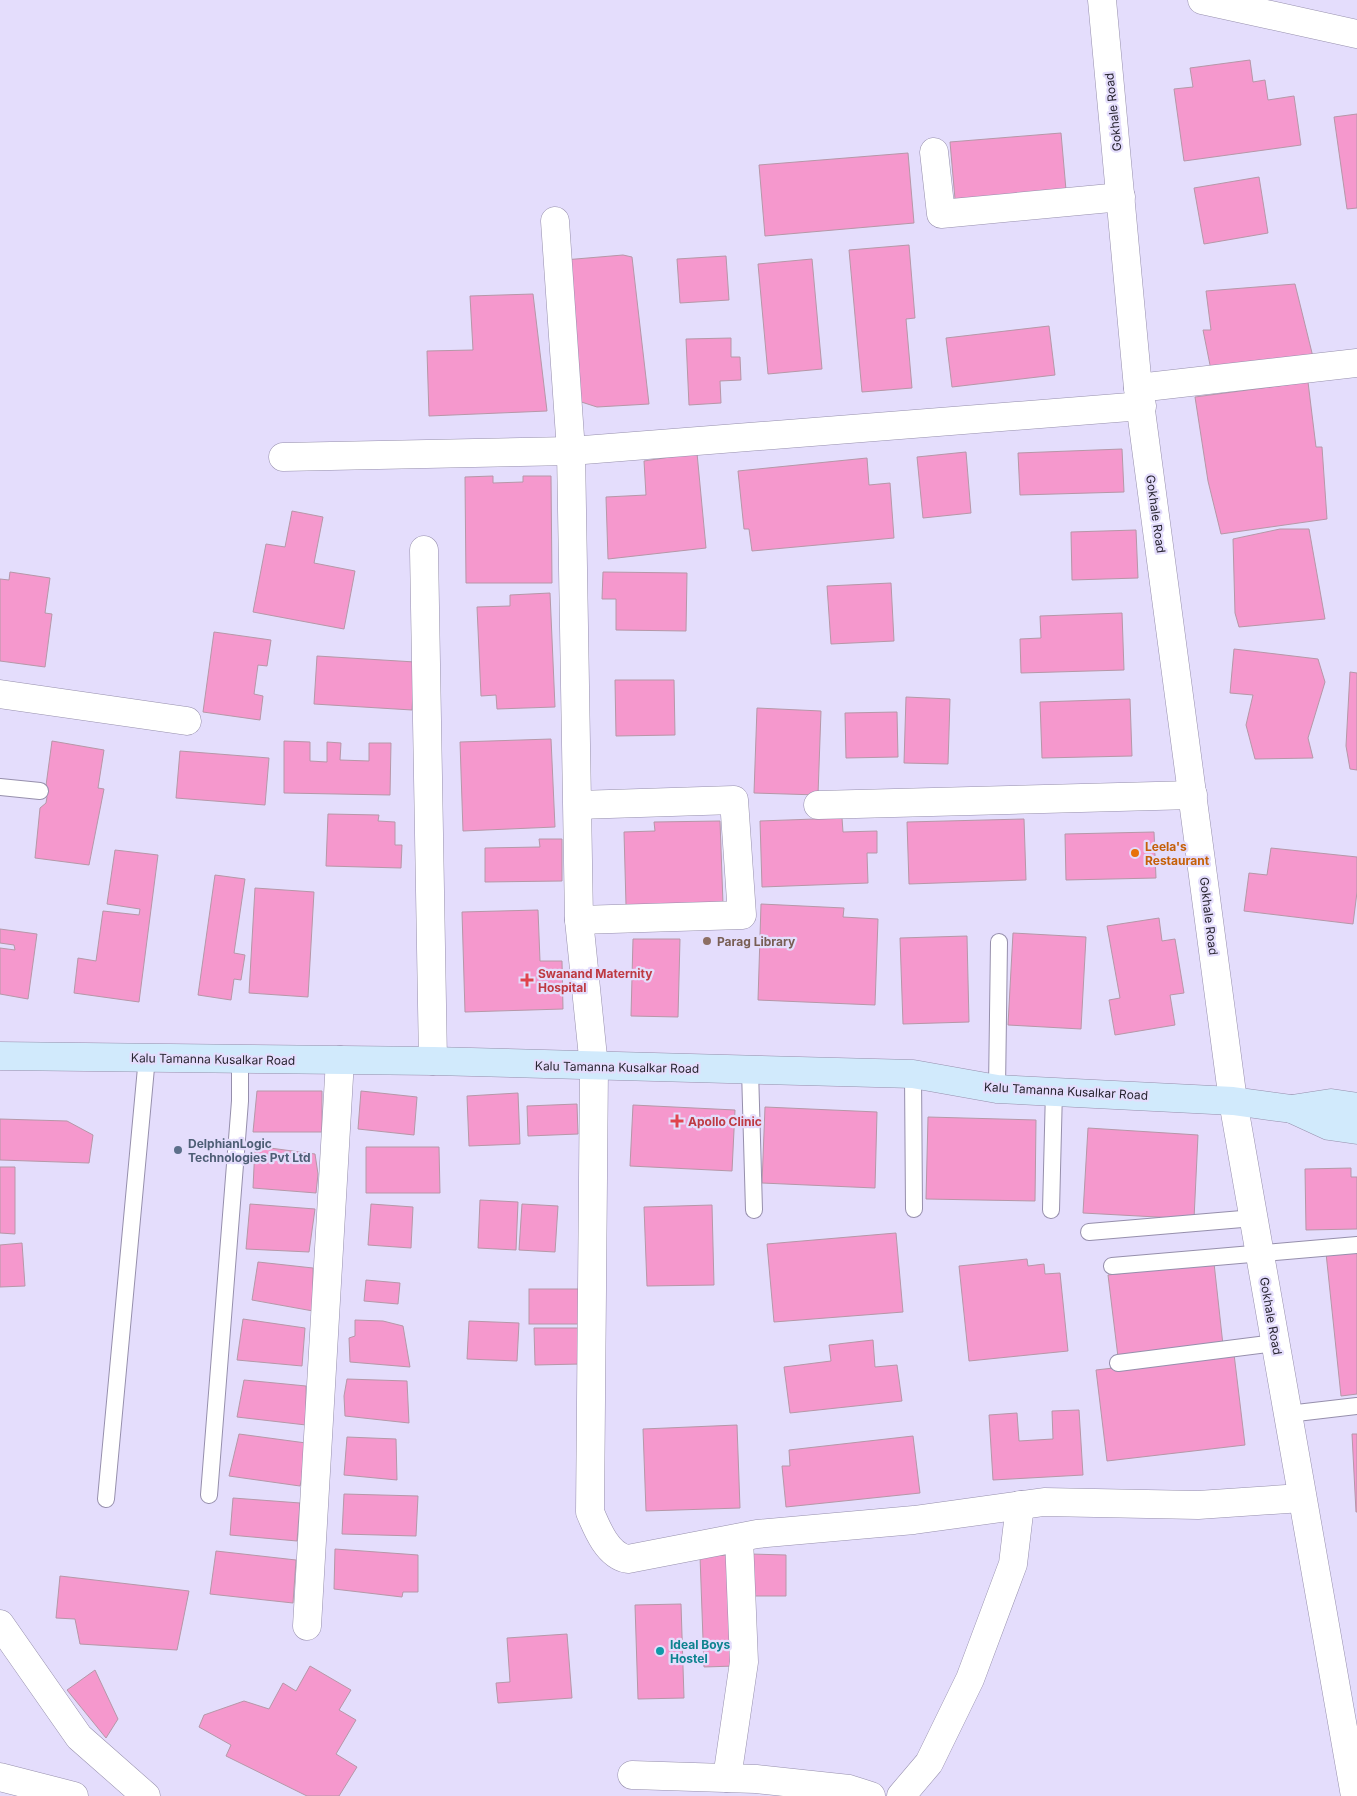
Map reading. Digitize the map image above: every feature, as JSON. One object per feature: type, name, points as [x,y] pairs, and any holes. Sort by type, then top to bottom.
[{"type":"main road","name":"Kalu Tamanna Kusalkar Road","points":[[0,1056],[433,1061],[594,1067],[913,1074],[997,1089],[1054,1090],[1233,1100],[1292,1109]]},
{"type":"main road","points":[[1292,1109],[1331,1103],[1357,1107]]},
{"type":"main road","points":[[1292,1109],[1329,1126],[1357,1130]]},
{"type":"street","name":"Gokhale Road","points":[[1102,0],[1140,397],[1233,1100],[1302,1498],[1352,1758],[1355,1796]]},
{"type":"street","points":[[1202,0],[1357,34]]},
{"type":"street","points":[[934,152],[941,214],[1121,197]]},
{"type":"street","points":[[555,221],[571,451],[579,920],[594,1067],[590,1512],[608,1546],[622,1558],[628,1559],[739,1538],[914,1520],[1044,1502],[1198,1505],[1302,1498]]},
{"type":"street","points":[[282,457],[571,451],[1140,397],[1357,363]]},
{"type":"street","points":[[424,550],[433,1061]]},
{"type":"street","points":[[0,694],[187,720]]},
{"type":"street","points":[[818,805],[1193,795]]},
{"type":"street","points":[[578,805],[734,800],[742,914],[579,920]]},
{"type":"street","points":[[307,1626],[340,1060]]},
{"type":"street","points":[[901,1796],[929,1763],[970,1679],[1013,1564],[1020,1505]]},
{"type":"street","points":[[727,1778],[744,1662],[739,1538]]},
{"type":"street","points":[[0,1624],[79,1737],[146,1796]]},
{"type":"street","points":[[632,1775],[756,1779],[849,1789],[871,1796]]},
{"type":"street","points":[[0,1777],[74,1796]]},
{"type":"lane","points":[[0,787],[40,790]]},
{"type":"lane","points":[[997,1089],[999,942]]},
{"type":"lane","points":[[106,1499],[147,1057]]},
{"type":"lane","points":[[209,1495],[240,1101],[240,1059]]},
{"type":"lane","points":[[750,1070],[754,1210]]},
{"type":"lane","points":[[913,1074],[914,1209]]},
{"type":"lane","points":[[1051,1210],[1054,1090]]},
{"type":"lane","points":[[1089,1232],[1254,1218]]},
{"type":"lane","points":[[1112,1266],[1357,1245]]},
{"type":"lane","points":[[1118,1363],[1275,1343]]},
{"type":"lane","points":[[1288,1414],[1357,1406]]},
{"type":"building","points":[[1250,60],[1253,82],[1265,80],[1268,100],[1294,96],[1301,145],[1184,161],[1174,89],[1193,87],[1190,68]]},
{"type":"building","points":[[1357,114],[1357,208],[1347,209],[1334,117]]},
{"type":"building","points":[[1061,133],[1066,190],[955,199],[950,142]]},
{"type":"building","points":[[908,153],[914,223],[765,236],[759,165]]},
{"type":"building","points":[[1259,177],[1268,233],[1204,244],[1194,188]]},
{"type":"building","points":[[909,245],[915,318],[906,319],[912,388],[862,392],[849,250]]},
{"type":"building","points":[[623,255],[632,257],[649,404],[597,407],[572,399],[564,260]]},
{"type":"building","points":[[726,256],[729,300],[680,303],[677,259]]},
{"type":"building","points":[[812,259],[822,369],[768,374],[758,264]]},
{"type":"building","points":[[1295,284],[1313,357],[1211,370],[1203,330],[1211,330],[1206,291]]},
{"type":"building","points":[[533,294],[547,411],[429,416],[427,351],[473,350],[470,296]]},
{"type":"building","points":[[1049,326],[1055,375],[952,387],[946,338]]},
{"type":"building","points":[[731,338],[731,357],[740,357],[741,380],[720,381],[721,403],[689,405],[686,339]]},
{"type":"building","points":[[1308,382],[1316,447],[1322,447],[1327,519],[1221,534],[1208,481],[1195,397]]},
{"type":"building","points":[[1122,449],[1124,492],[1020,495],[1018,453]]},
{"type":"building","points":[[966,452],[971,513],[923,518],[917,457]]},
{"type":"building","points":[[697,453],[706,548],[608,559],[606,497],[646,495],[644,461]]},
{"type":"building","points":[[867,458],[869,485],[890,483],[894,538],[752,551],[749,529],[744,529],[738,471]]},
{"type":"building","points":[[493,476],[493,483],[523,482],[523,476],[551,476],[552,583],[466,583],[465,477]]},
{"type":"building","points":[[292,511],[323,517],[314,563],[355,571],[344,629],[253,612],[266,544],[285,547]]},
{"type":"building","points":[[1280,529],[1309,529],[1325,619],[1239,627],[1235,613],[1233,539]]},
{"type":"building","points":[[1136,530],[1138,578],[1072,580],[1071,532]]},
{"type":"building","points":[[10,572],[50,578],[45,613],[52,614],[45,667],[0,661],[0,579],[9,580]]},
{"type":"building","points":[[603,572],[687,573],[686,631],[616,630],[616,599],[602,599]]},
{"type":"building","points":[[891,583],[894,641],[831,644],[827,586]]},
{"type":"building","points":[[550,593],[555,707],[497,709],[496,695],[481,696],[477,607],[510,606],[510,595]]},
{"type":"building","points":[[1122,613],[1124,670],[1021,673],[1020,639],[1041,638],[1040,616]]},
{"type":"building","points":[[214,632],[271,640],[267,666],[258,665],[254,694],[263,696],[260,720],[203,712]]},
{"type":"building","points":[[1234,649],[1318,659],[1325,682],[1308,738],[1313,758],[1255,759],[1246,725],[1253,695],[1230,693]]},
{"type":"building","points":[[317,656],[415,662],[412,710],[314,704]]},
{"type":"building","points":[[1350,672],[1357,673],[1357,770],[1350,769],[1346,746]]},
{"type":"building","points":[[615,680],[674,680],[675,735],[616,736]]},
{"type":"building","points":[[906,697],[950,699],[948,764],[904,763]]},
{"type":"building","points":[[1130,699],[1132,756],[1042,758],[1040,702]]},
{"type":"building","points":[[757,708],[821,711],[818,795],[754,793]]},
{"type":"building","points":[[897,712],[898,757],[846,758],[845,713]]},
{"type":"building","points":[[551,739],[555,827],[463,831],[460,742]]},
{"type":"building","points":[[52,741],[104,750],[98,788],[104,789],[89,865],[35,858],[40,808],[46,803],[47,797],[45,793]]},
{"type":"building","points":[[284,741],[310,742],[310,761],[327,762],[327,742],[341,743],[340,760],[369,761],[369,743],[391,743],[390,795],[284,793]]},
{"type":"building","points":[[180,751],[269,758],[265,805],[176,798]]},
{"type":"building","points":[[328,814],[379,815],[378,821],[395,822],[395,845],[402,845],[401,868],[326,866]]},
{"type":"building","points":[[842,818],[843,832],[877,831],[877,853],[867,853],[868,883],[762,887],[760,821]]},
{"type":"building","points":[[1024,819],[1026,880],[909,884],[907,822]]},
{"type":"building","points":[[720,821],[723,904],[626,905],[624,832],[655,831],[654,822]]},
{"type":"building","points":[[1154,832],[1156,878],[1066,880],[1065,834]]},
{"type":"building","points":[[539,839],[562,839],[562,881],[485,882],[485,848],[540,847]]},
{"type":"building","points":[[1271,848],[1357,857],[1357,892],[1353,924],[1244,911],[1249,873],[1267,875]]},
{"type":"building","points":[[115,850],[158,855],[139,1002],[74,993],[78,958],[96,961],[103,911],[139,915],[140,909],[107,904]]},
{"type":"building","points":[[215,875],[245,879],[234,953],[245,955],[241,980],[234,979],[231,1000],[198,995]]},
{"type":"building","points":[[255,888],[314,892],[308,997],[249,993]]},
{"type":"building","points":[[761,904],[844,908],[843,917],[878,919],[875,1005],[758,1000]]},
{"type":"building","points":[[538,910],[540,961],[562,961],[563,1009],[465,1012],[462,912]]},
{"type":"building","points":[[1159,918],[1162,941],[1175,939],[1184,993],[1170,995],[1175,1025],[1115,1035],[1109,1000],[1120,998],[1107,926]]},
{"type":"building","points":[[0,929],[37,934],[28,999],[0,994],[0,948],[15,950],[14,945],[0,943]]},
{"type":"building","points":[[1013,933],[1086,937],[1081,1029],[1008,1025]]},
{"type":"building","points":[[967,936],[969,1022],[903,1024],[900,938]]},
{"type":"building","points":[[633,939],[680,939],[678,1017],[631,1016]]},
{"type":"building","points":[[257,1091],[322,1091],[322,1132],[253,1132]]},
{"type":"building","points":[[361,1091],[417,1097],[414,1135],[358,1129]]},
{"type":"building","points":[[518,1093],[520,1144],[469,1146],[467,1096]]},
{"type":"building","points":[[577,1104],[578,1134],[528,1136],[527,1106]]},
{"type":"building","points":[[633,1105],[735,1110],[732,1171],[630,1166]]},
{"type":"building","points":[[765,1107],[877,1112],[875,1188],[762,1183]]},
{"type":"building","points":[[928,1117],[1036,1120],[1035,1201],[926,1199]]},
{"type":"building","points":[[0,1119],[67,1121],[93,1135],[89,1163],[0,1160]]},
{"type":"building","points":[[1088,1128],[1198,1135],[1194,1219],[1083,1213]]},
{"type":"building","points":[[255,1146],[315,1154],[318,1174],[316,1193],[253,1188]]},
{"type":"building","points":[[366,1147],[439,1147],[440,1193],[366,1193]]},
{"type":"building","points":[[0,1167],[15,1167],[15,1234],[0,1233]]},
{"type":"building","points":[[1351,1168],[1351,1177],[1357,1177],[1357,1229],[1306,1230],[1305,1169]]},
{"type":"building","points":[[480,1200],[518,1202],[516,1250],[478,1248]]},
{"type":"building","points":[[250,1204],[315,1209],[309,1252],[246,1249]]},
{"type":"building","points":[[371,1204],[413,1207],[411,1248],[368,1245]]},
{"type":"building","points":[[522,1204],[558,1206],[555,1252],[519,1250]]},
{"type":"building","points":[[712,1205],[714,1285],[647,1286],[644,1207]]},
{"type":"building","points":[[896,1233],[903,1312],[774,1322],[767,1244]]},
{"type":"building","points":[[22,1243],[25,1286],[0,1287],[0,1245]]},
{"type":"building","points":[[1357,1250],[1357,1394],[1341,1396],[1326,1253]]},
{"type":"building","points":[[1027,1259],[1028,1266],[1044,1264],[1045,1274],[1060,1273],[1068,1351],[969,1361],[959,1266]]},
{"type":"building","points":[[258,1262],[313,1268],[313,1311],[252,1300]]},
{"type":"building","points":[[1214,1263],[1223,1345],[1118,1357],[1108,1275]]},
{"type":"building","points":[[366,1280],[400,1283],[398,1304],[364,1301]]},
{"type":"building","points":[[529,1289],[579,1289],[579,1324],[529,1324]]},
{"type":"building","points":[[243,1319],[305,1328],[302,1366],[237,1360]]},
{"type":"building","points":[[355,1320],[383,1321],[403,1326],[410,1367],[350,1362],[349,1338],[355,1336]]},
{"type":"building","points":[[469,1321],[519,1323],[517,1361],[467,1359]]},
{"type":"building","points":[[534,1328],[580,1328],[580,1364],[535,1365]]},
{"type":"building","points":[[873,1340],[875,1367],[897,1365],[902,1401],[790,1413],[784,1367],[831,1361],[829,1345]]},
{"type":"building","points":[[1234,1354],[1245,1445],[1107,1461],[1096,1370]]},
{"type":"building","points":[[347,1379],[407,1381],[409,1423],[345,1416],[344,1396]]},
{"type":"building","points":[[244,1380],[306,1386],[306,1425],[237,1417]]},
{"type":"building","points":[[1079,1410],[1083,1475],[993,1480],[989,1415],[1017,1413],[1019,1441],[1053,1439],[1052,1411]]},
{"type":"building","points":[[737,1425],[740,1508],[646,1511],[643,1429]]},
{"type":"building","points":[[239,1434],[306,1443],[300,1486],[229,1476]]},
{"type":"building","points":[[1352,1434],[1357,1434],[1357,1512],[1356,1512]]},
{"type":"building","points":[[913,1436],[920,1493],[786,1507],[782,1466],[790,1466],[789,1450]]},
{"type":"building","points":[[347,1437],[396,1439],[397,1480],[344,1475]]},
{"type":"building","points":[[344,1494],[418,1496],[416,1536],[342,1534]]},
{"type":"building","points":[[233,1498],[300,1503],[297,1541],[230,1535]]},
{"type":"building","points":[[335,1549],[418,1555],[418,1592],[403,1592],[402,1597],[334,1589]]},
{"type":"building","points":[[216,1551],[296,1560],[293,1603],[210,1594]]},
{"type":"building","points":[[750,1554],[786,1555],[786,1596],[750,1596]]},
{"type":"building","points":[[731,1555],[735,1666],[704,1667],[700,1556]]},
{"type":"building","points":[[60,1576],[189,1591],[177,1650],[80,1644],[75,1619],[56,1618]]},
{"type":"building","name":"Ideal Boys Hostel","points":[[681,1604],[684,1698],[638,1699],[635,1605]]},
{"type":"building","points":[[567,1634],[572,1698],[498,1703],[496,1683],[510,1682],[507,1638]]},
{"type":"building","points":[[310,1666],[351,1690],[339,1710],[356,1720],[336,1754],[357,1767],[339,1796],[307,1796],[226,1756],[231,1745],[199,1727],[204,1715],[244,1701],[269,1709],[283,1683],[296,1691]]},
{"type":"building","points":[[95,1670],[118,1719],[106,1738],[67,1690]]},
{"type":"place","name":"Leela's Restaurant","points":[[1135,853]]},
{"type":"place","name":"Parag Library","points":[[707,941]]},
{"type":"place","name":"Swanand Maternity Hospital","points":[[527,980]]},
{"type":"place","name":"Apollo Clinic","points":[[677,1121]]},
{"type":"place","name":"DelphianLogic Technologies Pvt Ltd","points":[[178,1150]]},
{"type":"place","name":"Ideal Boys Hostel","points":[[660,1651]]}]
